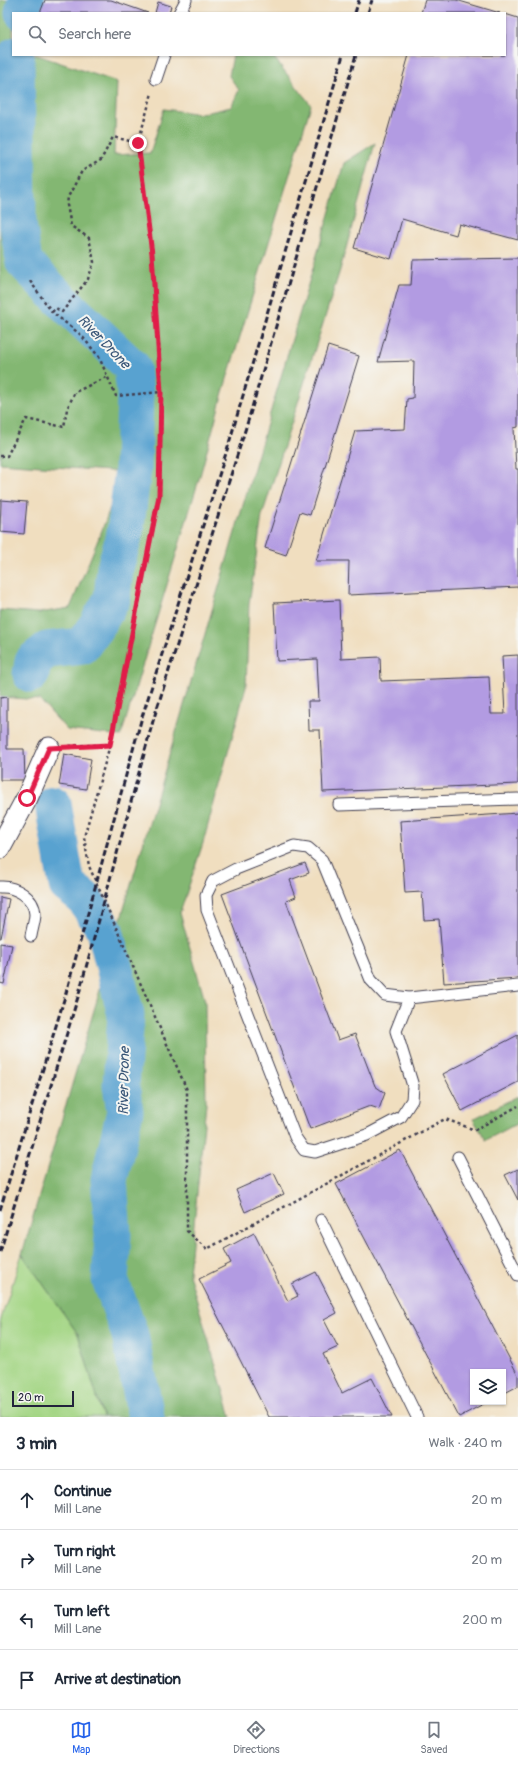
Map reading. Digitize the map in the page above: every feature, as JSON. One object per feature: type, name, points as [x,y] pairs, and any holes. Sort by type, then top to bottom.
[{"type":"street","points":[[0,848],[27,798],[49,748]]},
{"type":"lane","points":[[180,12],[186,0]]},
{"type":"lane","points":[[156,79],[164,56]]},
{"type":"lane","points":[[339,806],[518,799]]},
{"type":"lane","points":[[409,998],[396,1031],[413,1086],[412,1100],[402,1116],[360,1137],[315,1152],[304,1150],[295,1137],[207,910],[206,895],[213,881],[236,869],[294,846],[308,848],[322,860],[371,980],[385,995],[409,998],[518,986]]},
{"type":"lane","points":[[0,887],[22,892],[31,901],[35,913],[31,936]]},
{"type":"lane","points":[[458,1156],[518,1275]]},
{"type":"lane","points":[[320,1220],[416,1417]]},
{"type":"path","points":[[156,79],[138,143],[152,254],[161,392],[159,496],[110,745],[84,836],[87,858],[92,873],[188,1090],[187,1231],[207,1249],[445,1119],[475,1130],[518,1106]]},
{"type":"path","points":[[52,312],[56,308],[62,312],[73,299],[88,279],[94,262],[89,238],[71,226],[67,205],[68,197],[82,171],[101,160],[113,137],[138,143]]},
{"type":"path","points":[[30,281],[52,312],[81,334],[98,357],[116,396],[161,392]]},
{"type":"path","points":[[0,456],[7,456],[26,419],[64,427],[66,409],[76,392],[106,377]]},
{"type":"path","points":[[49,748],[110,745]]},
{"type":"green space","points":[[0,0],[15,0],[37,5],[35,12],[12,12],[12,56],[40,56],[117,82],[114,155],[150,153],[164,109],[201,114],[231,107],[239,90],[229,76],[233,56],[273,56],[311,105],[223,392],[200,476],[121,736],[67,730],[40,700],[0,697],[0,610],[39,613],[70,608],[102,530],[123,472],[0,463]]},
{"type":"green space","points":[[375,143],[340,270],[262,516],[249,604],[246,687],[203,843],[180,913],[205,1001],[206,1104],[189,1274],[231,1417],[103,1417],[78,1334],[22,1254],[344,163]]},
{"type":"green space","points":[[518,1096],[518,1123],[486,1140],[473,1119]]},
{"type":"green space","points":[[22,1254],[78,1334],[103,1417],[0,1417],[0,1322]]},
{"type":"building","points":[[45,0],[111,0],[145,12],[40,12]]},
{"type":"building","points":[[425,0],[456,0],[497,12],[421,12]]},
{"type":"building","points":[[158,2],[171,6],[169,12],[155,12]]},
{"type":"building","points":[[506,14],[518,18],[518,240],[459,224],[456,235],[402,219],[391,259],[354,248],[409,56],[506,56]]},
{"type":"building","points":[[518,258],[518,427],[514,428],[516,469],[518,469],[518,587],[348,595],[349,561],[316,561],[355,431],[405,429],[407,399],[413,398],[414,361],[378,362],[399,285],[411,285],[413,260]]},
{"type":"building","points":[[328,346],[359,356],[310,515],[300,512],[286,555],[265,548]]},
{"type":"building","points":[[1,500],[27,502],[24,534],[0,532]]},
{"type":"building","points":[[339,600],[341,659],[380,657],[381,681],[489,677],[491,714],[505,714],[502,656],[518,655],[518,784],[323,792],[320,730],[309,730],[308,701],[319,701],[317,659],[277,661],[274,603]]},
{"type":"building","points":[[7,697],[7,749],[24,749],[25,780],[0,780],[0,698]]},
{"type":"building","points":[[64,754],[91,759],[86,789],[59,785]]},
{"type":"building","points":[[518,813],[518,978],[444,983],[439,919],[424,920],[422,892],[405,893],[400,821]]},
{"type":"building","points":[[305,863],[309,873],[290,880],[296,897],[286,901],[338,1040],[355,1034],[375,1086],[385,1093],[379,1109],[370,1106],[310,1129],[222,894]]},
{"type":"building","points":[[0,897],[9,899],[1,938],[0,938]]},
{"type":"building","points":[[0,943],[12,945],[4,984],[0,983]]},
{"type":"building","points":[[518,1035],[518,1082],[462,1111],[443,1074]]},
{"type":"building","points":[[400,1150],[518,1375],[518,1386],[506,1392],[506,1369],[470,1369],[470,1405],[481,1405],[459,1417],[336,1184]]},
{"type":"building","points":[[518,1169],[518,1200],[505,1175]]},
{"type":"building","points":[[274,1173],[284,1194],[245,1212],[236,1190]]},
{"type":"building","points":[[254,1233],[288,1301],[298,1296],[292,1284],[316,1272],[337,1313],[324,1320],[338,1347],[323,1354],[342,1393],[372,1378],[392,1417],[269,1417],[199,1279],[231,1263],[224,1249]]},
{"type":"waterway","name":"River Drone","points":[[23,12],[26,0]]},
{"type":"waterway","name":"River Drone","points":[[16,56],[18,224],[24,262],[57,296],[132,367],[135,393],[133,469],[125,533],[115,568],[112,599],[97,625],[82,646],[47,650],[33,661],[31,674]]},
{"type":"waterway","name":"River Drone","points":[[53,804],[67,885],[84,898],[105,930],[126,1015],[121,1085],[125,1111],[109,1180],[113,1235],[110,1279],[130,1335],[146,1417]]},
{"type":"railway","points":[[355,12],[359,0]]},
{"type":"railway","points":[[368,12],[372,0]]},
{"type":"railway","points":[[0,1210],[66,993],[142,717],[227,450],[343,56]]},
{"type":"railway","points":[[0,1252],[78,997],[153,721],[248,421],[356,56]]},
{"type":"route","points":[[27,798],[49,748],[110,745],[159,496],[161,392],[152,254],[138,143]]}]
